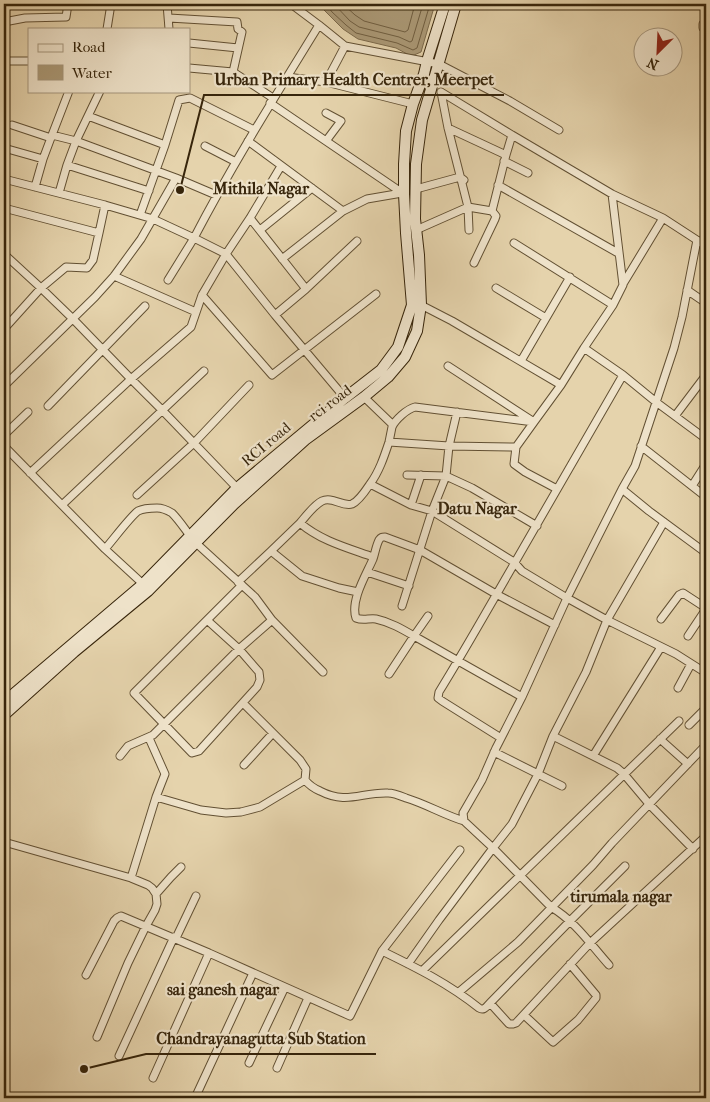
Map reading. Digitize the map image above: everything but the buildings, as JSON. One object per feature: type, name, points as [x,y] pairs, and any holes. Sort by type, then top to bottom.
[{"type":"main road","name":"RCI road","points":[[4,702],[193,539],[237,488],[344,398],[381,370],[398,347],[417,305],[406,233],[403,194],[406,131],[445,4]]},
{"type":"main road","name":"rci road","points":[[4,715],[74,652],[148,591],[193,539],[305,440],[388,377],[405,357],[417,330],[419,255],[416,230],[416,164],[422,120],[456,4]]},
{"type":"street","points":[[4,22],[25,18],[66,17],[68,4]]},
{"type":"street","points":[[106,28],[111,4]]},
{"type":"street","points":[[167,4],[169,28]]},
{"type":"street","points":[[291,4],[345,46],[439,64],[510,101],[559,130]]},
{"type":"street","points":[[169,18],[237,22],[238,29],[242,32],[233,72]]},
{"type":"street","points":[[168,280],[194,238],[216,195],[271,101],[318,25]]},
{"type":"street","points":[[190,42],[238,48]]},
{"type":"street","points":[[326,82],[345,46]]},
{"type":"street","points":[[4,61],[28,61]]},
{"type":"street","points":[[190,68],[233,72],[326,142],[403,194]]},
{"type":"street","points":[[287,77],[326,82],[413,104]]},
{"type":"street","points":[[35,186],[68,92]]},
{"type":"street","points":[[59,193],[76,141],[100,92]]},
{"type":"street","points":[[469,230],[468,208],[441,92],[612,194],[663,218],[706,246]]},
{"type":"street","points":[[140,216],[179,100],[190,98],[254,130]]},
{"type":"street","points":[[326,113],[341,121],[326,142]]},
{"type":"street","points":[[88,116],[165,145]]},
{"type":"street","points":[[12,125],[76,141],[216,195]]},
{"type":"street","points":[[448,128],[505,158],[528,173]]},
{"type":"street","points":[[474,263],[496,216],[492,210],[512,135]]},
{"type":"street","points":[[248,141],[343,211]]},
{"type":"street","points":[[206,146],[236,162]]},
{"type":"street","points":[[4,148],[43,159]]},
{"type":"street","points":[[67,165],[149,191]]},
{"type":"street","points":[[30,473],[131,379],[191,327],[202,295],[281,166]]},
{"type":"street","points":[[4,386],[114,276],[141,239],[176,178]]},
{"type":"street","points":[[4,179],[153,219],[226,254],[274,315],[344,398]]},
{"type":"street","points":[[416,189],[462,179]]},
{"type":"street","points":[[498,185],[618,253]]},
{"type":"street","points":[[260,230],[312,188]]},
{"type":"street","points":[[282,258],[343,211],[367,199],[403,194]]},
{"type":"street","points":[[612,194],[623,284]]},
{"type":"street","points":[[4,329],[41,288],[66,267],[87,268],[93,260],[105,205]]},
{"type":"street","points":[[4,208],[99,233]]},
{"type":"street","points":[[416,230],[468,208],[492,210]]},
{"type":"street","points":[[250,218],[306,289]]},
{"type":"street","points":[[557,489],[514,464],[516,447],[561,385],[613,305],[623,284],[663,218]]},
{"type":"street","points":[[274,315],[306,289],[357,240]]},
{"type":"street","points":[[464,821],[463,813],[482,780],[567,598],[635,466],[674,348],[697,240]]},
{"type":"street","points":[[514,243],[613,305]]},
{"type":"street","points":[[4,254],[103,349],[237,488]]},
{"type":"street","points":[[114,276],[196,312]]},
{"type":"street","points":[[521,361],[570,278]]},
{"type":"street","points":[[496,288],[546,318]]},
{"type":"street","points":[[687,290],[706,303]]},
{"type":"street","points":[[202,295],[272,375],[376,294]]},
{"type":"street","points":[[417,305],[447,318],[561,385]]},
{"type":"street","points":[[48,406],[145,306]]},
{"type":"street","points":[[584,348],[706,439]]},
{"type":"street","points":[[448,366],[534,422]]},
{"type":"street","points":[[62,505],[204,371]]},
{"type":"street","points":[[501,738],[468,719],[438,698],[438,692],[537,526],[622,375]]},
{"type":"street","points":[[675,416],[706,375]]},
{"type":"street","points":[[137,495],[194,443],[250,385]]},
{"type":"street","points":[[364,396],[393,425]]},
{"type":"street","points":[[208,620],[239,649],[259,672],[260,680],[258,687],[199,751],[192,753],[134,693],[208,620],[270,551],[319,503],[324,500],[330,500],[351,504],[356,501],[370,484],[381,465],[393,425],[406,411],[415,407],[534,422]]},
{"type":"street","points":[[4,436],[28,412]]},
{"type":"street","points":[[402,606],[432,511],[446,476],[449,446],[457,412]]},
{"type":"street","points":[[389,442],[449,446],[516,447]]},
{"type":"street","points":[[4,446],[105,549],[143,584]]},
{"type":"street","points":[[642,446],[706,497]]},
{"type":"street","points":[[692,486],[706,464]]},
{"type":"street","points":[[408,475],[446,476],[472,488],[537,526]]},
{"type":"street","points":[[411,506],[421,475]]},
{"type":"street","points":[[370,484],[411,506],[432,511],[514,562],[522,571],[567,598],[661,647],[706,673]]},
{"type":"street","points":[[622,489],[648,511],[706,553]]},
{"type":"street","points":[[105,549],[139,511],[149,508],[162,508],[170,511],[193,539],[255,597],[272,620],[323,672]]},
{"type":"street","points":[[408,964],[512,824],[538,774],[553,736],[586,672],[608,620],[664,522]]},
{"type":"street","points":[[300,523],[322,539],[374,557]]},
{"type":"street","points":[[522,697],[390,622],[373,618],[362,620],[356,618],[358,592],[374,557],[379,540],[385,537],[420,550],[496,594],[556,625]]},
{"type":"street","points":[[270,551],[302,576],[358,592]]},
{"type":"street","points":[[367,572],[409,586]]},
{"type":"street","points":[[661,619],[679,595],[683,593],[706,609],[688,636]]},
{"type":"street","points":[[389,674],[428,616]]},
{"type":"street","points":[[120,756],[128,746],[153,736],[239,649],[272,620]]},
{"type":"street","points":[[699,620],[706,625]]},
{"type":"street","points":[[593,756],[661,647]]},
{"type":"street","points":[[678,688],[691,664]]},
{"type":"street","points":[[243,703],[300,760],[306,769],[305,780],[312,788],[336,798],[354,798],[375,793],[390,793],[422,803],[464,821],[551,907],[562,913],[609,965]]},
{"type":"street","points":[[689,725],[706,708]]},
{"type":"street","points":[[422,971],[679,721]]},
{"type":"street","points":[[244,765],[273,733]]},
{"type":"street","points":[[553,736],[617,768],[693,849]]},
{"type":"street","points":[[131,878],[165,774],[149,738]]},
{"type":"street","points":[[660,739],[688,764]]},
{"type":"street","points":[[459,992],[518,942],[704,748]]},
{"type":"street","points":[[494,752],[562,786]]},
{"type":"street","points":[[156,797],[201,810],[226,813],[241,812],[260,807],[305,780]]},
{"type":"street","points":[[490,1003],[509,1024],[516,1023],[590,943],[706,836]]},
{"type":"street","points":[[4,842],[131,878],[148,885],[156,894],[157,904],[155,910],[128,963],[97,1037]]},
{"type":"street","points":[[86,975],[117,918],[121,916],[209,952],[350,1016],[382,951],[460,850]]},
{"type":"street","points":[[382,951],[459,992],[482,1009],[486,1008],[625,866]]},
{"type":"street","points":[[156,894],[181,867]]},
{"type":"street","points":[[118,1056],[196,896]]},
{"type":"street","points":[[152,1078],[209,952]]},
{"type":"street","points":[[524,1015],[553,1042],[578,1020],[596,998],[596,995],[570,964]]},
{"type":"street","points":[[195,1098],[253,973]]},
{"type":"street","points":[[249,1063],[285,987]]},
{"type":"street","points":[[276,1068],[308,998]]},
{"type":"water","points":[[318,4],[435,4],[421,52],[409,55],[396,48],[358,39],[343,29]]},
{"type":"place","name":"Urban Primary Health Centrer, Meerpet","points":[[180,190]]},
{"type":"place","name":"Chandrayanagutta Sub Station","points":[[84,1069]]},
{"type":"district","name":"Mithila Nagar","points":[[261,188]]},
{"type":"district","name":"Datu Nagar","points":[[477,508]]},
{"type":"district","name":"tirumala nagar","points":[[621,896]]},
{"type":"district","name":"sai ganesh nagar","points":[[223,989]]}]
